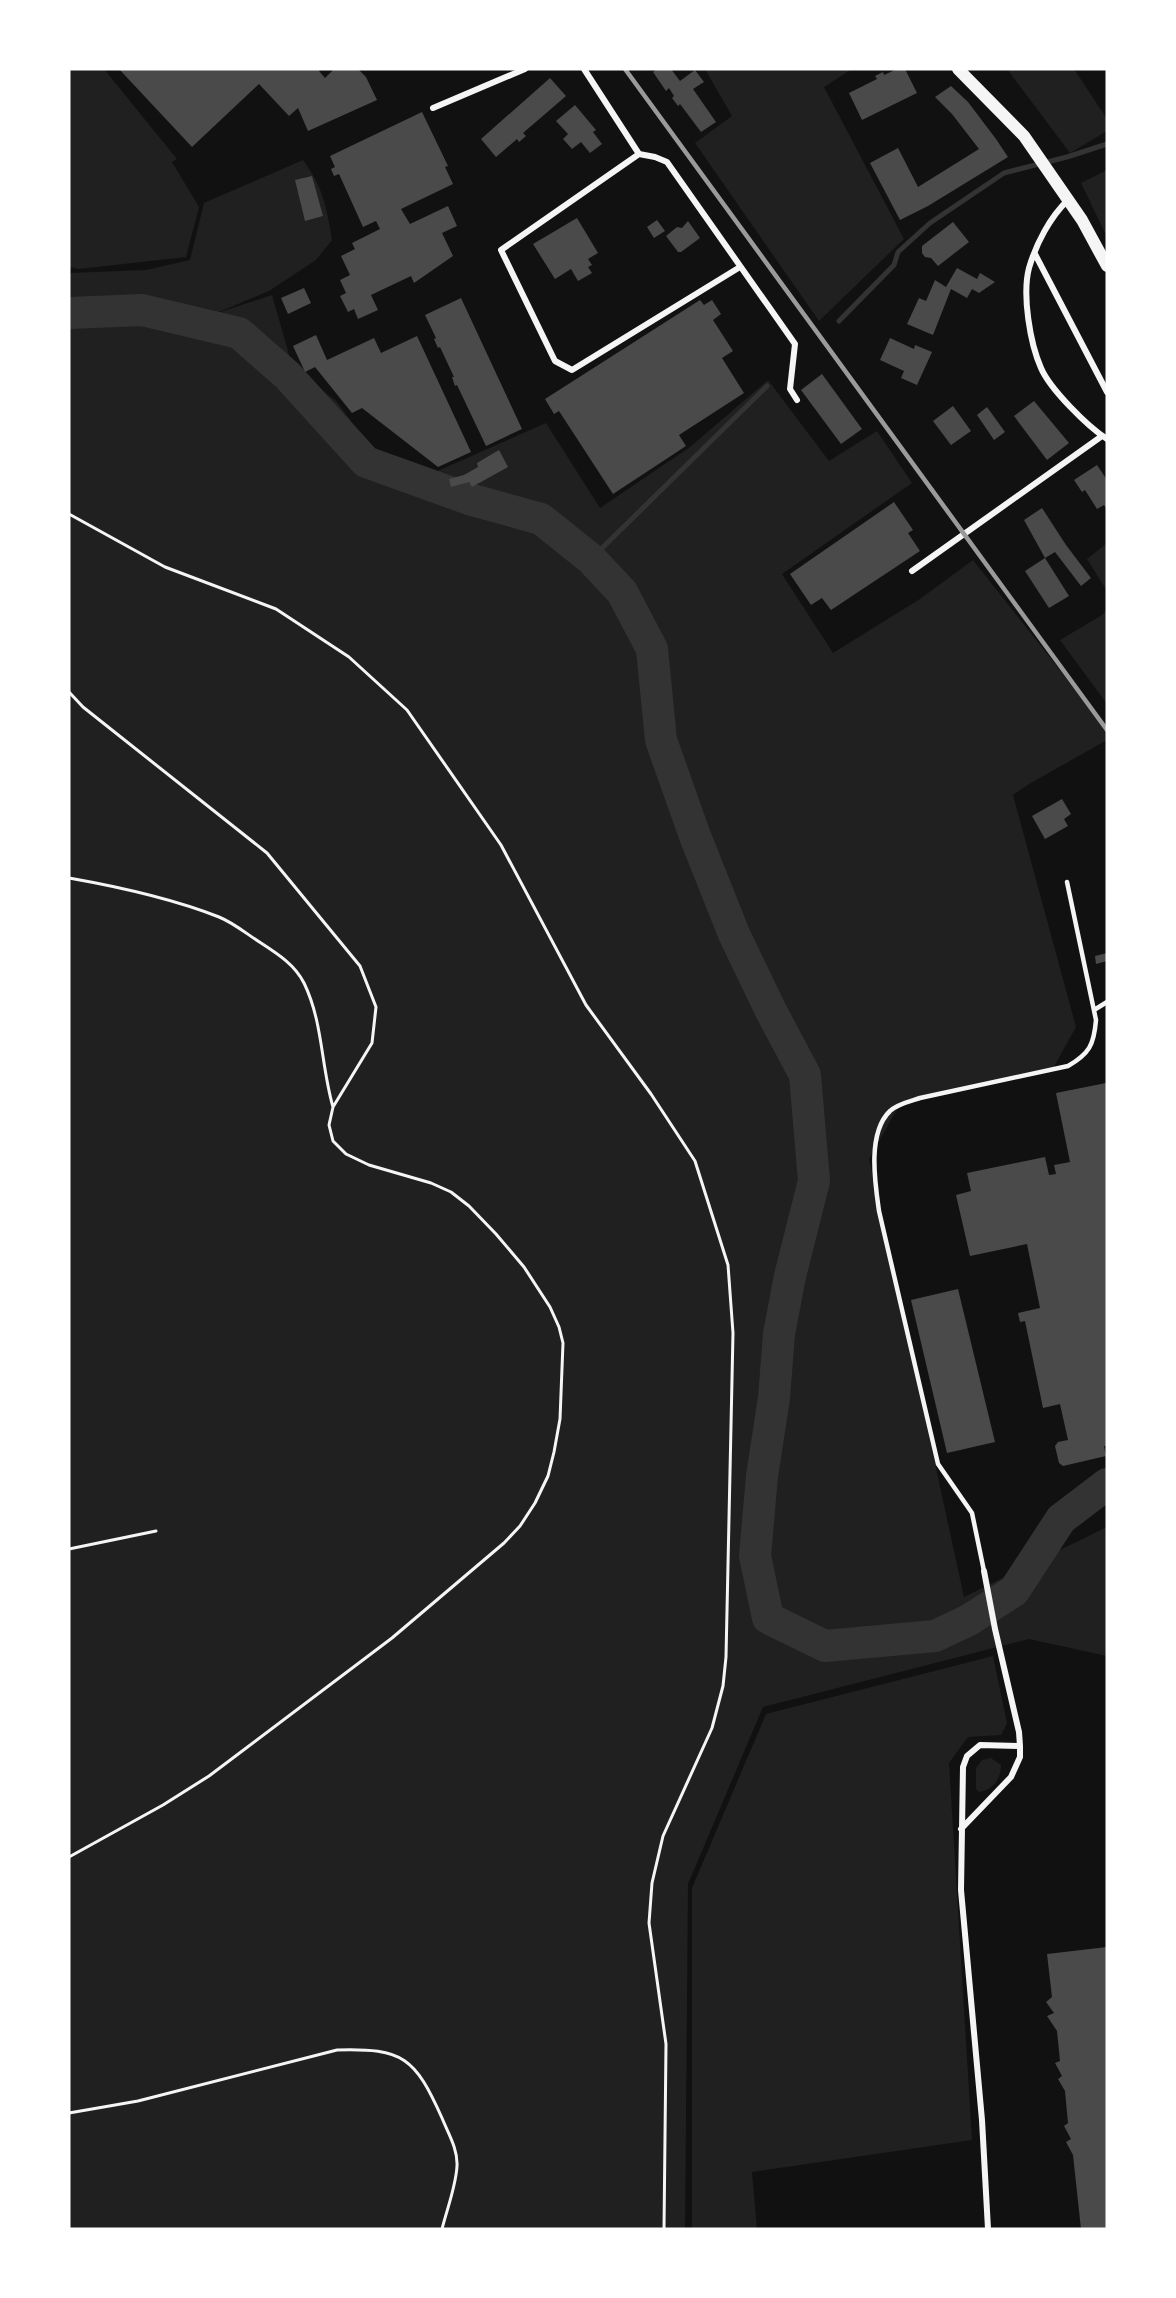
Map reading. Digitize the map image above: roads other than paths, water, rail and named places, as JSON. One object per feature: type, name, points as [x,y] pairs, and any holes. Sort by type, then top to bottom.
[{"type":"main road","points":[[958,69],[1024,136],[1082,220],[1107,266]]},
{"type":"street","points":[[433,108],[525,69]]},
{"type":"street","points":[[584,69],[639,154]]},
{"type":"street","points":[[740,267],[572,370],[555,361],[501,250],[639,154],[655,156],[667,162],[795,344],[790,390],[797,400]]},
{"type":"street","points":[[912,572],[1105,437],[1052,387],[1042,369],[1030,329],[1029,270],[1056,212],[1068,200]]},
{"type":"street","points":[[1035,254],[1107,392]]},
{"type":"street","points":[[961,1829],[1011,1777],[1020,1757],[1019,1732],[984,1571]]},
{"type":"street","points":[[988,2229],[982,2120],[961,1890],[963,1767],[967,1756],[980,1745],[1020,1746]]},
{"type":"lane","points":[[984,1571],[972,1513],[938,1464],[879,1211],[874,1179],[876,1146],[880,1126],[890,1111],[903,1104],[920,1098],[1068,1066],[1083,1057],[1094,1040],[1094,1010],[1067,882]]},
{"type":"lane","points":[[1094,1010],[1107,1002]]},
{"type":"waterway","points":[[839,321],[894,265],[898,252],[930,223],[1004,173],[1107,144]]},
{"type":"waterway","points":[[69,313],[142,310],[239,333],[287,375],[366,462],[469,499],[541,519],[591,559],[622,592],[652,649],[661,740],[695,836],[734,934],[805,1075],[814,1181],[790,1276],[779,1334],[774,1398],[762,1476],[755,1556],[768,1618],[825,1646],[935,1636],[969,1620],[1014,1591],[1061,1519],[1107,1484]]},
{"type":"waterway","points":[[591,559],[767,386]]},
{"type":"railway","points":[[625,69],[1107,730]]}]
